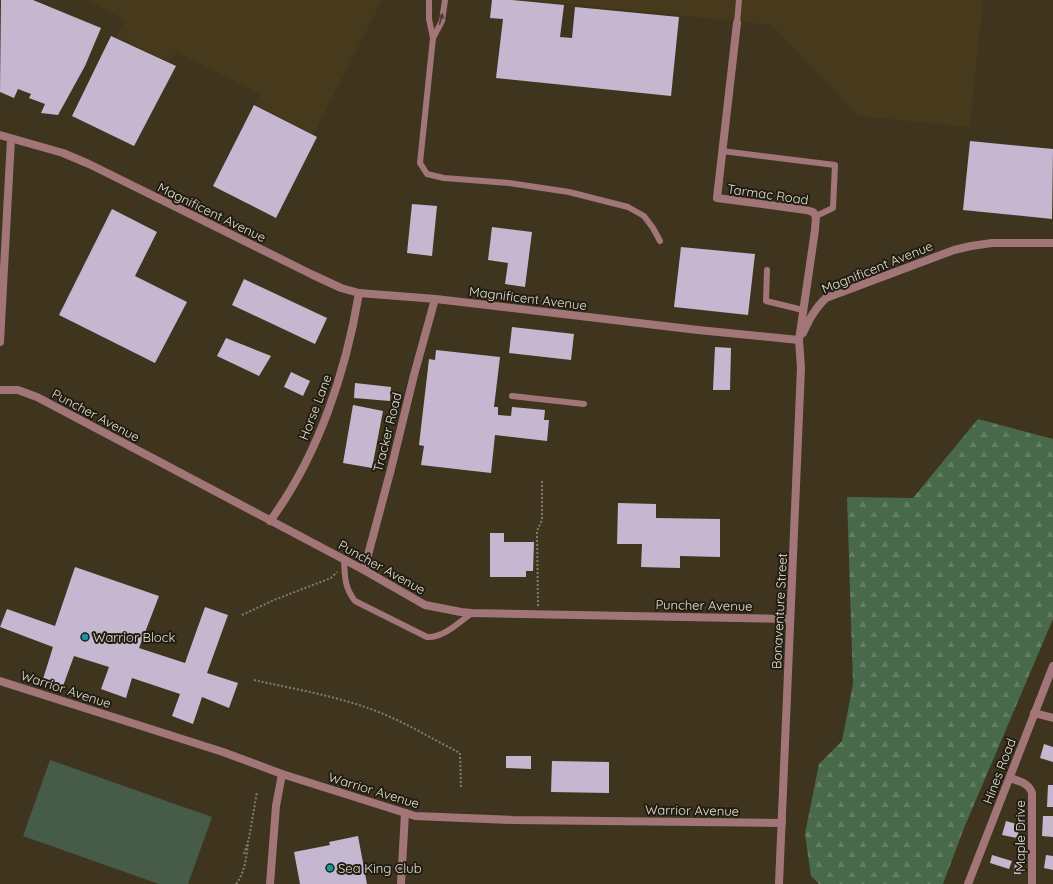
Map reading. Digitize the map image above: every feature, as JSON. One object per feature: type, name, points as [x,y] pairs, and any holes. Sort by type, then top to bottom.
[{"type":"street","name":"Tarmac Road","points":[[737,23],[717,198],[806,210],[812,212],[816,216],[799,340]]},
{"type":"street","name":"Magnificent Avenue","points":[[0,135],[63,153],[89,164],[341,288],[359,293],[435,299],[698,330],[799,340],[812,314],[826,298],[905,269],[934,256],[971,246],[992,243],[1053,244]]},
{"type":"street","points":[[0,342],[11,139]]},
{"type":"street","name":"Horse Lane","points":[[270,521],[280,508],[310,452],[328,411],[343,367],[359,293]]},
{"type":"street","name":"Tracker Road","points":[[364,570],[435,299]]},
{"type":"street","name":"Bonaventure Street","points":[[779,884],[801,368],[799,340]]},
{"type":"street","name":"Puncher Avenue","points":[[0,390],[18,390],[37,397],[364,570],[425,605],[472,613],[790,619]]},
{"type":"street","name":"Hines Road","points":[[968,884],[1053,666]]},
{"type":"street","name":"Warrior Avenue","points":[[0,681],[223,752],[282,774],[405,813],[419,816],[505,819],[782,823]]},
{"type":"street","points":[[1034,712],[1053,718]]},
{"type":"street","points":[[270,884],[276,806],[282,774]]},
{"type":"street","name":"Maple Drive","points":[[1010,778],[1027,785],[1032,792],[1032,884]]},
{"type":"street","points":[[401,884],[405,813]]},
{"type":"lane","points":[[429,0],[429,19],[433,38],[420,163],[427,174],[444,178],[508,183],[569,192],[628,207],[644,216],[660,241]]},
{"type":"lane","points":[[433,38],[442,21],[445,0]]},
{"type":"lane","name":"Tarmac Road","points":[[737,23],[739,0]]},
{"type":"lane","points":[[722,152],[835,165],[833,208],[816,216]]},
{"type":"lane","points":[[767,270],[766,301],[803,310]]},
{"type":"lane","points":[[512,396],[584,404]]},
{"type":"lane","points":[[344,560],[346,586],[355,601],[427,638],[434,638],[472,613]]},
{"type":"path","points":[[538,614],[537,531],[542,520],[542,481]]},
{"type":"path","points":[[242,615],[274,600],[330,578],[338,570],[344,560]]},
{"type":"path","points":[[254,680],[347,701],[405,723],[460,753],[461,788]]},
{"type":"path","points":[[236,884],[240,879],[246,864],[249,838],[258,792]]},
{"type":"path","points":[[244,854],[249,838]]},
{"type":"shaded area","points":[[86,0],[382,0],[314,134],[254,104],[260,94],[176,52],[170,62],[116,36],[125,20]]},
{"type":"shaded area","points":[[530,0],[983,0],[970,127],[858,116],[772,25]]},
{"type":"green space","points":[[978,419],[1053,439],[1053,619],[964,828],[943,884],[819,884],[811,876],[805,834],[819,764],[842,741],[853,684],[847,497],[913,498]]},
{"type":"green space","points":[[50,760],[212,817],[188,884],[159,884],[23,836]]},
{"type":"building","points":[[1,0],[33,0],[101,28],[85,66],[58,115],[41,113],[45,104],[29,98],[31,94],[18,89],[14,98],[0,92]]},
{"type":"building","points":[[492,0],[512,0],[564,5],[560,37],[572,38],[575,7],[679,17],[671,96],[496,78],[503,19],[490,18]]},
{"type":"building","points":[[111,36],[176,66],[134,146],[72,116]]},
{"type":"building","points":[[254,105],[317,137],[276,218],[213,186]]},
{"type":"building","points":[[970,141],[1053,149],[1052,219],[963,210]]},
{"type":"building","points":[[412,204],[437,206],[432,256],[407,253]]},
{"type":"building","points":[[112,209],[157,232],[135,276],[187,302],[155,363],[59,315]]},
{"type":"building","points":[[492,227],[532,232],[525,287],[505,284],[508,263],[488,260]]},
{"type":"building","points":[[681,247],[755,254],[748,315],[674,307]]},
{"type":"building","points":[[244,279],[327,318],[315,344],[232,305]]},
{"type":"building","points":[[512,327],[574,334],[571,360],[509,353]]},
{"type":"building","points":[[226,338],[271,356],[259,376],[217,356]]},
{"type":"building","points":[[715,347],[731,348],[730,390],[713,390]]},
{"type":"building","points":[[436,350],[500,357],[494,407],[498,407],[498,415],[511,416],[512,407],[545,410],[544,420],[549,420],[547,441],[495,435],[491,473],[421,465],[424,446],[419,445],[429,359],[435,360]]},
{"type":"building","points":[[291,372],[310,381],[303,396],[284,387]]},
{"type":"building","points":[[355,383],[391,387],[390,401],[354,398]]},
{"type":"building","points":[[353,405],[383,411],[372,468],[343,463]]},
{"type":"building","points":[[618,503],[656,504],[656,518],[720,519],[720,557],[680,556],[680,568],[641,567],[642,544],[617,544]]},
{"type":"building","points":[[490,533],[504,533],[504,542],[534,542],[533,571],[526,571],[526,577],[490,577]]},
{"type":"building","name":"Warrior Block","points":[[75,567],[159,596],[139,648],[185,663],[205,607],[228,615],[207,673],[238,683],[229,708],[202,697],[193,724],[172,716],[180,694],[132,678],[126,698],[101,689],[109,667],[74,656],[63,686],[43,679],[53,647],[0,627],[7,609],[55,626]]},
{"type":"building","points":[[1044,744],[1053,747],[1053,762],[1040,758]]},
{"type":"building","points":[[506,756],[531,756],[531,769],[506,768]]},
{"type":"building","points":[[552,761],[609,762],[609,793],[551,792]]},
{"type":"building","points":[[1048,785],[1053,785],[1053,807],[1047,807]]},
{"type":"building","points":[[1043,816],[1053,816],[1053,837],[1042,836]]},
{"type":"building","points":[[1006,821],[1020,825],[1017,838],[1002,835]]},
{"type":"building","name":"Sea King Club","points":[[358,836],[367,884],[300,884],[294,852],[330,845],[329,842]]},
{"type":"building","points":[[992,855],[1012,861],[1009,869],[990,863]]},
{"type":"building","points":[[1046,855],[1053,856],[1053,870],[1044,868]]},
{"type":"building","points":[[1015,862],[1022,863],[1021,874],[1014,874]]},
{"type":"place","name":"Warrior Block","points":[[85,637]]},
{"type":"place","name":"Sea King Club","points":[[330,868]]}]
